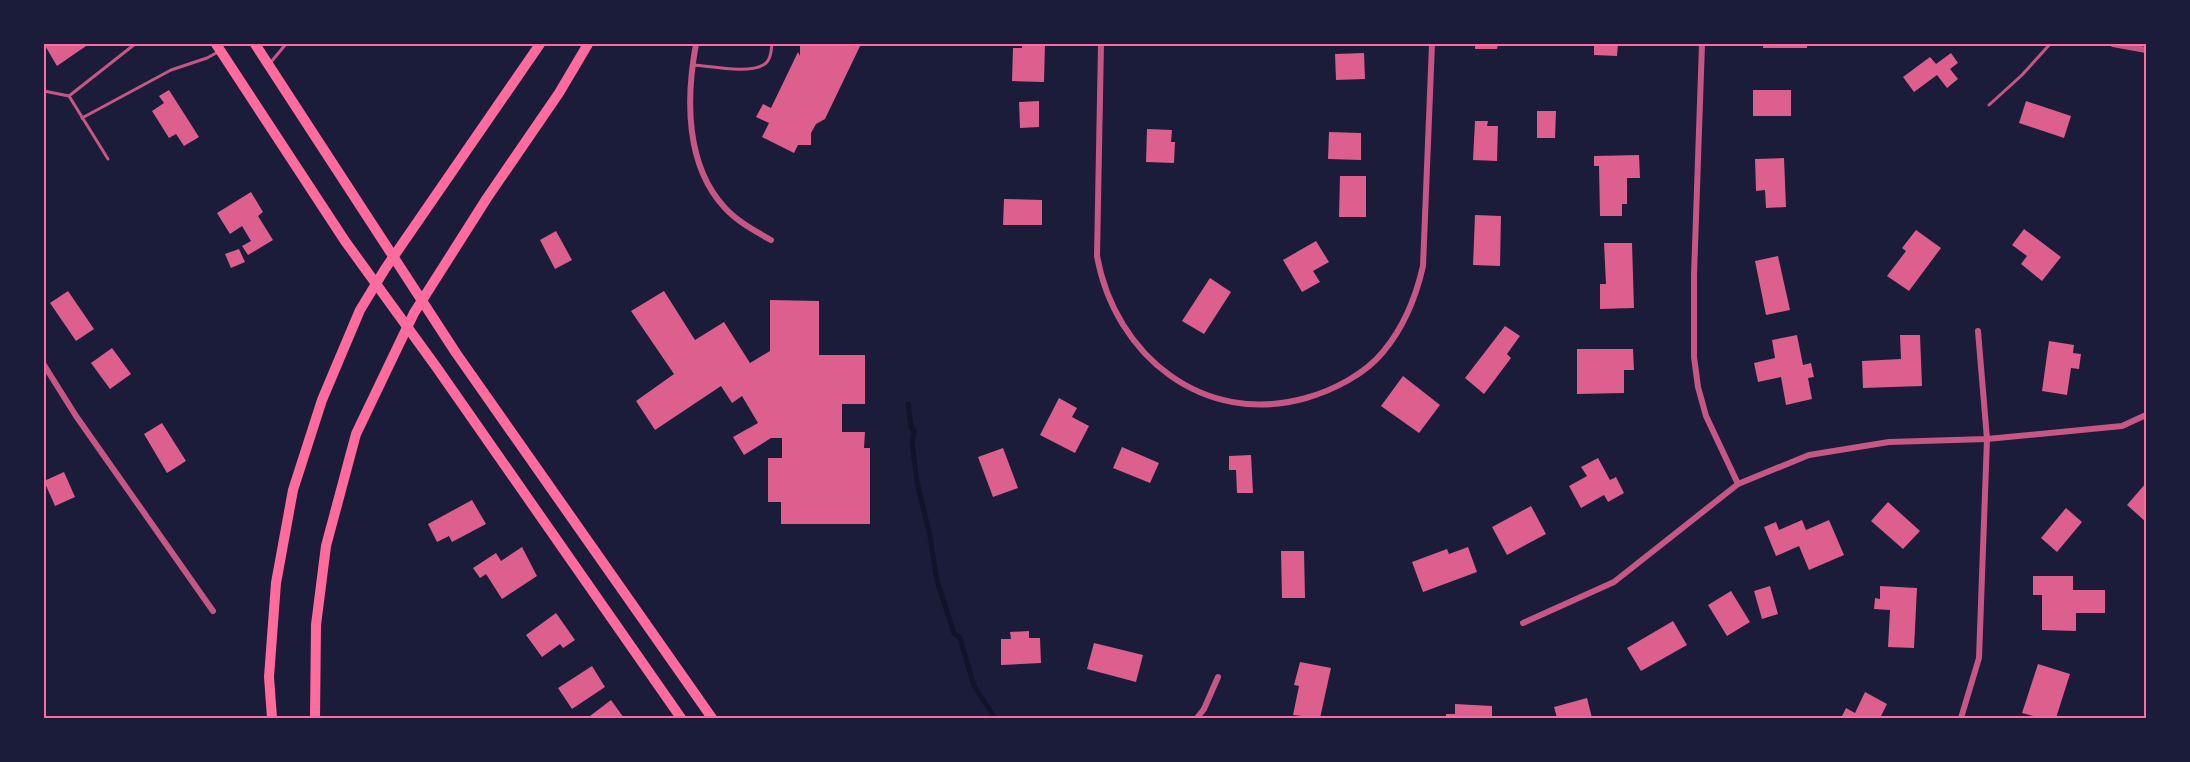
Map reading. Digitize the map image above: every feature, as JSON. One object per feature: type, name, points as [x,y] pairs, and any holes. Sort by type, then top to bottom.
[{"type":"main road","points":[[255,44],[456,353],[712,718]]},
{"type":"main road","points":[[272,718],[269,677],[276,583],[293,489],[322,400],[360,310],[385,269],[540,44]]},
{"type":"main road","points":[[315,718],[316,625],[326,546],[356,434],[414,313],[487,198],[559,93],[588,44]]},
{"type":"main road","points":[[218,47],[345,241],[437,368],[681,718]]},
{"type":"street","points":[[696,44],[690,92],[692,130],[698,160],[711,190],[726,209],[744,225],[771,240]]},
{"type":"street","points":[[1101,44],[1097,256],[1113,306],[1137,344],[1175,381],[1195,391],[1224,400],[1246,405],[1268,406],[1291,403],[1320,394],[1340,385],[1365,368],[1382,353],[1410,309],[1423,266],[1432,44]]},
{"type":"street","points":[[1702,44],[1694,274],[1694,357],[1698,387],[1706,416],[1738,484]]},
{"type":"street","points":[[2113,44],[2146,50]]},
{"type":"street","points":[[1960,718],[1979,658],[1987,439],[1978,331]]},
{"type":"street","points":[[44,365],[76,416],[213,611]]},
{"type":"street","points":[[44,377],[51,376]]},
{"type":"street","points":[[1523,623],[1614,582],[1738,484],[1809,455],[1888,442],[1987,439],[2122,426],[2146,415]]},
{"type":"street","points":[[1197,718],[1204,709],[1218,677]]},
{"type":"lane","points":[[69,96],[135,44]]},
{"type":"lane","points":[[270,64],[286,44]]},
{"type":"lane","points":[[692,65],[748,69],[763,65],[771,56],[772,44]]},
{"type":"lane","points":[[1989,105],[2022,75],[2050,44]]},
{"type":"lane","points":[[82,118],[171,70],[207,58],[218,47]]},
{"type":"lane","points":[[44,91],[69,96],[108,159]]},
{"type":"building","points":[[44,44],[89,44],[57,66]]},
{"type":"building","points":[[800,44],[861,44],[825,119],[816,124],[811,133],[811,145],[798,145],[794,153],[762,137],[769,123],[756,117],[763,104],[771,108],[798,52],[800,56]]},
{"type":"building","points":[[1022,44],[1045,44],[1044,82],[1012,81],[1013,48],[1022,48]]},
{"type":"building","points":[[1475,44],[1498,44],[1497,49],[1475,49]]},
{"type":"building","points":[[1594,44],[1618,44],[1617,56],[1594,55]]},
{"type":"building","points":[[1763,44],[1807,44],[1807,48],[1763,48]]},
{"type":"building","points":[[1364,53],[1365,79],[1336,80],[1335,54]]},
{"type":"building","points":[[1951,53],[1958,63],[1950,69],[1958,79],[1947,88],[1937,75],[1914,92],[1903,77],[1930,57],[1936,64]]},
{"type":"building","points":[[169,90],[199,137],[184,146],[176,134],[169,138],[152,111],[164,103],[159,96]]},
{"type":"building","points":[[1753,90],[1791,90],[1791,116],[1753,116]]},
{"type":"building","points":[[1039,101],[1039,127],[1020,128],[1019,102]]},
{"type":"building","points":[[2026,101],[2071,116],[2064,138],[2019,123]]},
{"type":"building","points":[[1537,111],[1556,111],[1555,138],[1537,138]]},
{"type":"building","points":[[1475,121],[1488,121],[1487,126],[1498,126],[1497,161],[1473,160]]},
{"type":"building","points":[[1147,129],[1172,130],[1171,142],[1175,142],[1174,163],[1146,162]]},
{"type":"building","points":[[1329,132],[1361,133],[1361,160],[1328,159]]},
{"type":"building","points":[[1639,155],[1640,178],[1627,178],[1627,204],[1622,204],[1622,216],[1600,216],[1599,166],[1594,166],[1594,156]]},
{"type":"building","points":[[1784,158],[1786,207],[1766,208],[1765,190],[1756,191],[1755,159]]},
{"type":"building","points":[[1340,176],[1366,176],[1366,217],[1339,217]]},
{"type":"building","points":[[251,192],[263,212],[258,216],[273,240],[248,255],[242,246],[251,241],[242,226],[230,234],[217,213]]},
{"type":"building","points":[[1004,199],[1042,200],[1042,225],[1003,225]]},
{"type":"building","points":[[1475,215],[1501,216],[1500,266],[1473,265]]},
{"type":"building","points":[[2024,229],[2061,257],[2042,281],[2021,264],[2027,256],[2012,245]]},
{"type":"building","points":[[1916,230],[1941,248],[1909,291],[1887,276],[1906,251],[1902,248]]},
{"type":"building","points":[[556,231],[572,260],[555,269],[540,240]]},
{"type":"building","points":[[1316,241],[1329,262],[1313,271],[1320,282],[1302,292],[1283,260]]},
{"type":"building","points":[[1604,243],[1632,243],[1634,308],[1600,309],[1600,284],[1606,284]]},
{"type":"building","points":[[239,249],[245,262],[231,268],[225,254]]},
{"type":"building","points":[[1778,256],[1790,310],[1766,315],[1755,261]]},
{"type":"building","points":[[1210,278],[1231,292],[1204,334],[1182,321]]},
{"type":"building","points":[[68,291],[94,329],[76,341],[50,303]]},
{"type":"building","points":[[664,291],[695,340],[724,322],[750,363],[770,351],[770,300],[819,301],[819,355],[865,355],[865,404],[842,404],[842,432],[865,432],[864,448],[870,448],[870,524],[781,524],[781,502],[768,502],[768,458],[782,458],[782,438],[771,438],[744,455],[733,437],[758,423],[742,396],[732,403],[721,386],[655,430],[636,401],[674,374],[631,311]]},
{"type":"building","points":[[1505,326],[1520,336],[1507,354],[1511,358],[1484,394],[1465,378]]},
{"type":"building","points":[[1797,335],[1803,365],[1811,363],[1814,377],[1808,378],[1812,399],[1786,405],[1781,377],[1758,382],[1754,363],[1775,358],[1772,340]]},
{"type":"building","points":[[1900,335],[1920,335],[1922,386],[1863,388],[1862,361],[1901,359]]},
{"type":"building","points":[[2049,341],[2074,345],[2073,353],[2081,354],[2079,369],[2071,368],[2067,395],[2042,391]]},
{"type":"building","points":[[112,348],[131,374],[110,389],[91,363]]},
{"type":"building","points":[[1577,349],[1633,349],[1634,370],[1624,370],[1624,393],[1577,394]]},
{"type":"building","points":[[1403,376],[1440,405],[1419,433],[1381,406]]},
{"type":"building","points":[[1059,398],[1077,408],[1072,417],[1089,426],[1075,453],[1040,435]]},
{"type":"building","points":[[162,423],[186,461],[167,473],[144,434]]},
{"type":"building","points":[[1122,447],[1159,463],[1150,483],[1113,468]]},
{"type":"building","points":[[1003,448],[1018,488],[993,497],[978,457]]},
{"type":"building","points":[[1251,455],[1253,493],[1237,493],[1236,470],[1229,470],[1229,456]]},
{"type":"building","points":[[1598,458],[1610,480],[1616,477],[1624,493],[1608,502],[1604,495],[1581,508],[1569,486],[1587,476],[1581,467]]},
{"type":"building","points":[[64,472],[75,497],[55,506],[44,481]]},
{"type":"building","points":[[2146,483],[2146,522],[2127,505]]},
{"type":"building","points":[[472,500],[486,524],[452,542],[449,536],[437,542],[428,524]]},
{"type":"building","points":[[1888,502],[1920,531],[1903,549],[1871,521]]},
{"type":"building","points":[[1531,506],[1546,534],[1507,555],[1492,527]]},
{"type":"building","points":[[2066,508],[2082,522],[2057,552],[2041,538]]},
{"type":"building","points":[[1802,520],[1806,530],[1829,520],[1844,555],[1809,570],[1799,546],[1776,556],[1764,527],[1776,522],[1779,530]]},
{"type":"building","points":[[522,547],[537,576],[502,599],[486,574],[480,578],[473,568],[496,553],[501,561]]},
{"type":"building","points":[[1468,547],[1477,572],[1423,592],[1412,562],[1447,549],[1449,554]]},
{"type":"building","points":[[1281,551],[1304,551],[1305,598],[1282,598]]},
{"type":"building","points":[[2033,576],[2073,576],[2073,590],[2105,590],[2105,613],[2076,613],[2076,631],[2042,630],[2042,595],[2033,595]]},
{"type":"building","points":[[1770,586],[1778,614],[1762,619],[1754,591]]},
{"type":"building","points":[[1880,586],[1917,588],[1914,648],[1888,647],[1890,610],[1874,609],[1875,598],[1880,599]]},
{"type":"building","points":[[1731,591],[1750,622],[1727,636],[1708,605]]},
{"type":"building","points":[[556,613],[575,640],[563,648],[560,644],[542,657],[526,635]]},
{"type":"building","points":[[1673,621],[1687,645],[1641,671],[1627,648]]},
{"type":"building","points":[[1029,631],[1029,638],[1040,638],[1041,663],[1001,665],[1001,639],[1011,639],[1010,632]]},
{"type":"building","points":[[1094,643],[1143,655],[1136,682],[1087,669]]},
{"type":"building","points":[[1300,662],[1331,668],[1320,718],[1293,715],[1299,686],[1294,685]]},
{"type":"building","points":[[2038,664],[2070,674],[2056,718],[2040,718],[2022,713]]},
{"type":"building","points":[[592,666],[605,687],[572,709],[558,688]]},
{"type":"building","points":[[1865,692],[1887,704],[1880,718],[1841,718],[1846,708],[1855,713]]},
{"type":"building","points":[[1587,698],[1592,718],[1557,718],[1554,707]]},
{"type":"building","points":[[611,700],[624,718],[593,718],[590,716]]},
{"type":"building","points":[[1455,704],[1492,706],[1492,718],[1446,718],[1446,714],[1455,714]]},
{"type":"waterway","points":[[908,404],[911,427],[914,431],[912,443],[917,482],[930,536],[937,581],[954,633],[960,638],[974,686],[995,718]]}]
